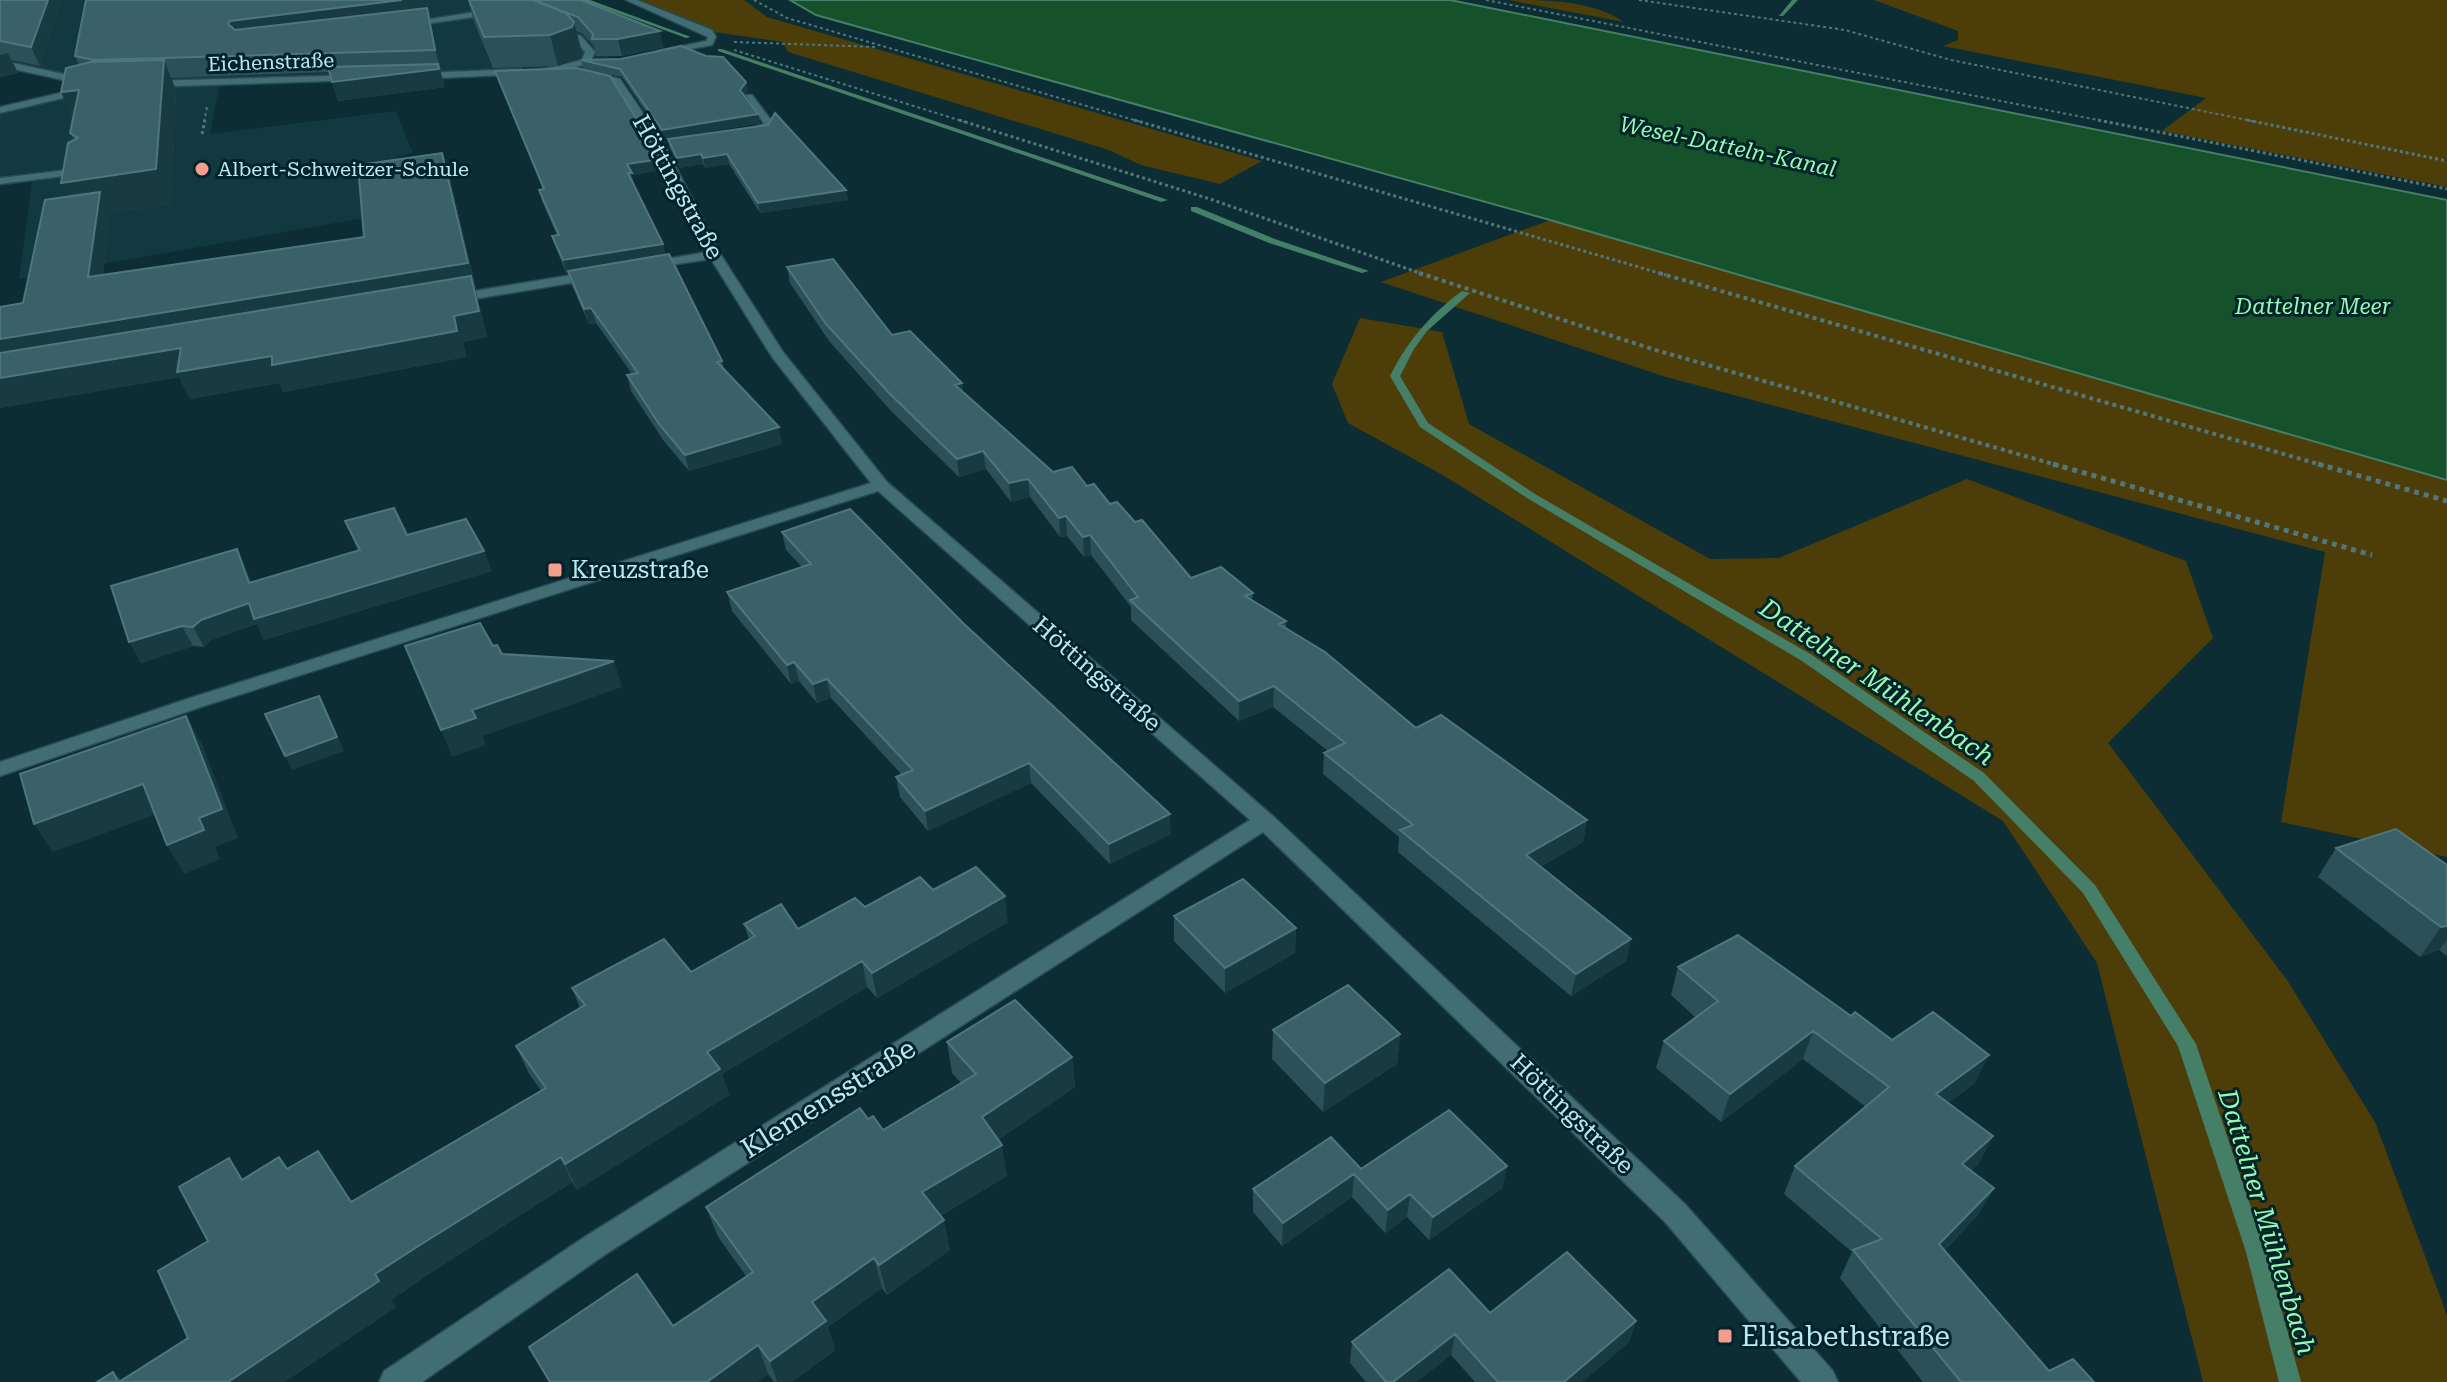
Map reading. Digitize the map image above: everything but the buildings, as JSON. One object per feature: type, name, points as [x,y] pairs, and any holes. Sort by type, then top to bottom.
[{"type":"street","points":[[393,25],[507,9],[481,0]]},
{"type":"street","points":[[630,0],[709,32],[709,43],[651,56]]},
{"type":"street","points":[[409,76],[547,71],[591,62],[590,52],[578,38],[535,21]]},
{"type":"street","points":[[0,63],[104,86],[0,110]]},
{"type":"street","name":"Höttingstraße","points":[[547,71],[579,72],[617,81],[659,144],[715,255],[777,354],[881,485],[1265,821],[1675,1213],[1822,1382]]},
{"type":"street","name":"Eichenstraße","points":[[134,85],[363,77]]},
{"type":"street","points":[[738,133],[765,129],[769,124],[749,97]]},
{"type":"street","points":[[659,144],[675,142]]},
{"type":"street","points":[[0,181],[84,171]]},
{"type":"street","points":[[638,268],[715,255]]},
{"type":"street","points":[[437,301],[607,273]]},
{"type":"street","points":[[0,769],[197,702],[881,485]]},
{"type":"street","name":"Klemensstraße","points":[[395,1382],[596,1245],[1265,821]]},
{"type":"path","points":[[754,0],[787,18],[884,48],[2447,501]]},
{"type":"path","points":[[1486,0],[2447,189]]},
{"type":"path","points":[[1639,0],[1845,30],[1951,60],[2447,161]]},
{"type":"path","points":[[709,43],[770,41],[884,48]]},
{"type":"path","points":[[709,43],[1210,199],[1320,240],[1652,349],[2372,555]]},
{"type":"shaded area","points":[[0,0],[506,0],[623,46],[591,70],[204,82],[220,83],[210,134],[396,111],[413,153],[397,157],[426,207],[19,279],[32,182],[0,186],[0,111],[104,85],[0,69]]},
{"type":"shaded area","points":[[634,0],[744,0],[767,17],[1262,161],[1220,184],[1141,165],[1109,150],[788,52],[783,42],[713,32]]},
{"type":"shaded area","points":[[1508,0],[1583,5],[1624,22]]},
{"type":"shaded area","points":[[1874,0],[2447,0],[2447,187],[2162,131],[2206,98],[1943,46],[1958,40],[1958,31]]},
{"type":"shaded area","points":[[1550,220],[2447,480],[2447,857],[2281,822],[2325,552],[1666,377],[1381,282]]},
{"type":"shaded area","points":[[1360,318],[1442,332],[1469,424],[1710,559],[1779,558],[1967,479],[2186,561],[2213,638],[2108,743],[2287,980],[2375,1122],[2447,1315],[2447,1382],[2203,1382],[2097,963],[2003,821],[1441,474],[1348,423],[1332,384]]},
{"type":"water","name":"Dattelner Meer","points":[[790,0],[1450,0],[2447,200],[2447,480],[1550,220],[816,15]]},
{"type":"waterway","points":[[585,0],[688,37]]},
{"type":"waterway","name":"Dattelner Mühlenbach","points":[[1781,15],[1795,0]]},
{"type":"waterway","points":[[720,50],[1164,200]]},
{"type":"waterway","points":[[1194,209],[1272,241],[1365,271]]},
{"type":"waterway","name":"Dattelner Mühlenbach","points":[[1465,293],[1424,329],[1395,376],[1424,425],[1531,496],[1807,658],[1979,777],[2089,889],[2187,1044],[2256,1252],[2290,1382]]},
{"type":"place","name":"Albert-Schweitzer-Schule","points":[[202,169]]},
{"type":"place","name":"Kreuzstraße","points":[[555,570]]},
{"type":"place","name":"Elisabethstraße","points":[[1725,1336]]},
{"type":"water label","name":"Wesel-Datteln-Kanal","points":[[1728,146]]}]
